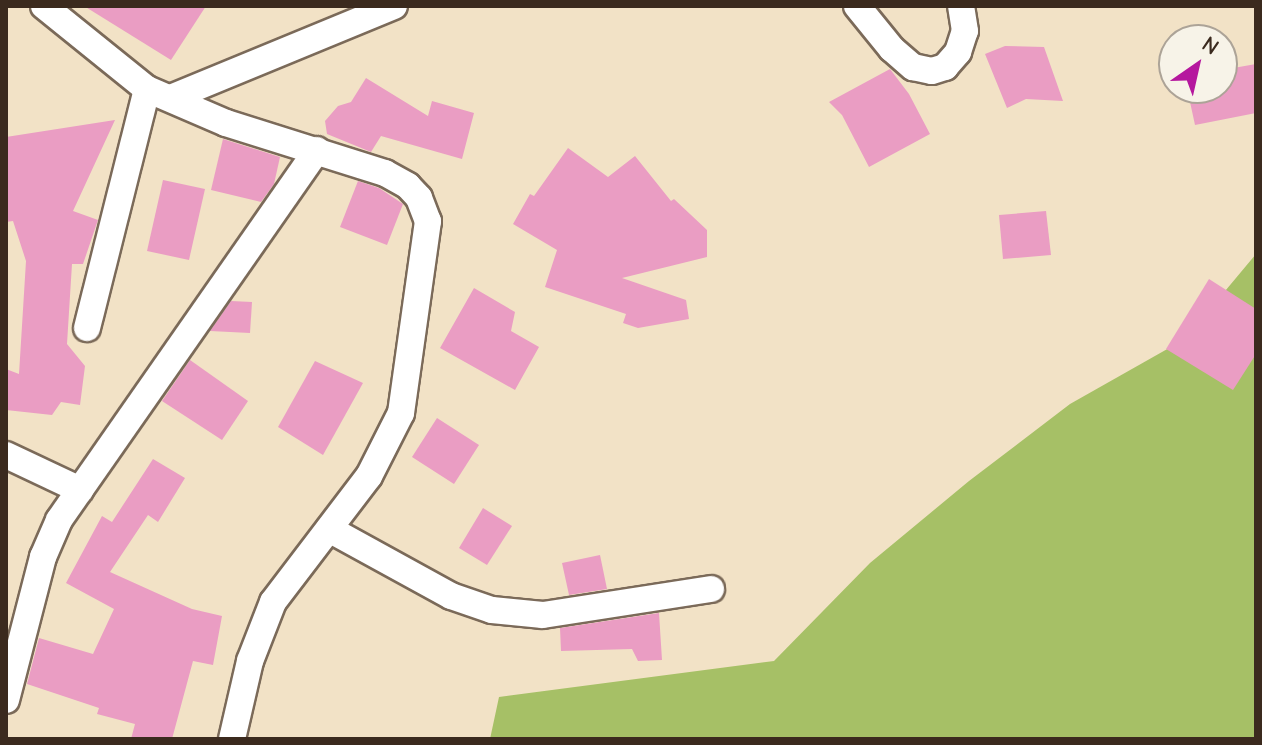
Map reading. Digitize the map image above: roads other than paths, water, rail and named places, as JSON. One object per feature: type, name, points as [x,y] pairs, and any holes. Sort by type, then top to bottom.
[{"type":"street","points":[[44,6],[147,89],[173,97],[226,123],[385,173],[408,186],[419,198],[428,221],[401,413],[375,466],[273,602],[259,631],[232,739]]},
{"type":"street","points":[[173,97],[394,6]]},
{"type":"street","points":[[857,6],[892,49],[913,67],[932,71],[945,67],[958,52],[965,31],[961,6]]},
{"type":"street","points":[[87,328],[147,89]]},
{"type":"street","points":[[6,700],[43,557],[59,520],[317,150]]},
{"type":"street","points":[[6,455],[80,490]]},
{"type":"street","points":[[329,529],[451,596],[492,610],[543,615],[711,589]]}]
